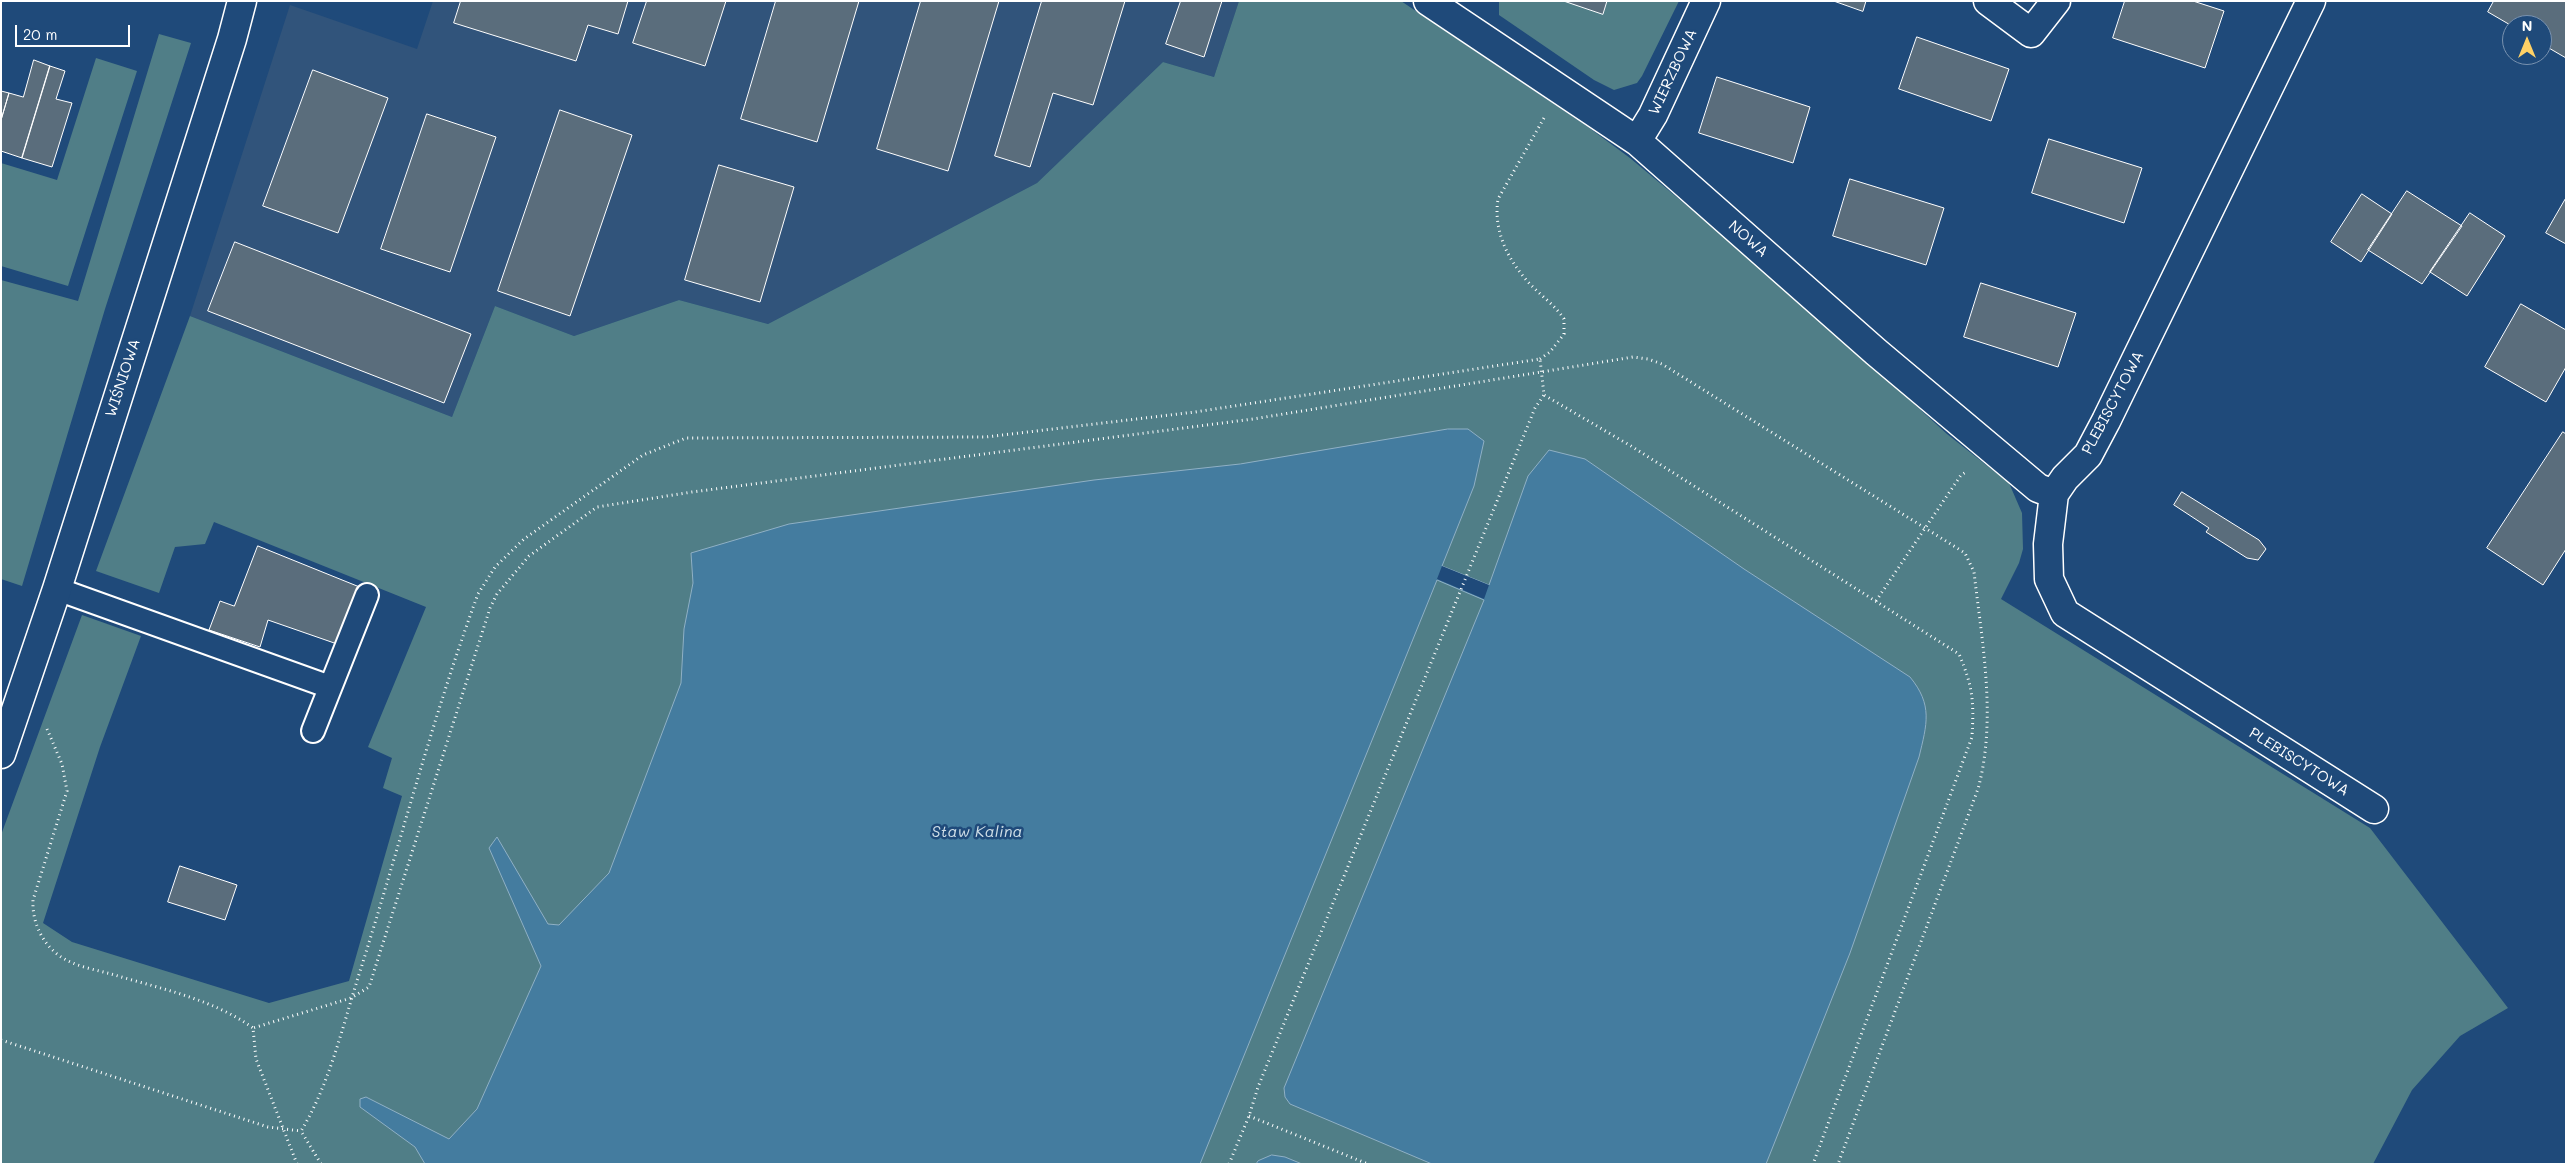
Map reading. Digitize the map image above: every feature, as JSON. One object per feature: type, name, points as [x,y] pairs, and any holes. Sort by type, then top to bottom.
[{"type":"street","name":"WIŚNIOWA","points":[[1,754],[57,589],[232,39],[242,1]]},
{"type":"street","name":"NOWA","points":[[1428,1],[1637,141],[1876,352],[2038,488],[2054,494]]},
{"type":"street","name":"WIERZBOWA","points":[[1637,141],[1653,115],[1706,1]]},
{"type":"street","points":[[1988,1],[2031,33],[2056,1]]},
{"type":"street","name":"PLEBISCYTOWA","points":[[2311,1],[2102,429],[2088,455],[2065,478],[2054,494],[2048,544],[2049,580],[2066,613],[2374,809]]},
{"type":"lane","points":[[57,589],[330,687]]},
{"type":"lane","points":[[313,731],[367,596]]},
{"type":"path","points":[[300,1131],[315,1108],[391,873],[414,784],[478,594],[495,567],[524,539],[643,455],[686,438],[986,437],[1214,409],[1540,359],[1550,352],[1564,334],[1564,319],[1529,282],[1509,255],[1499,231],[1496,209],[1498,199],[1560,89]]},
{"type":"path","points":[[253,1028],[351,998],[369,987],[480,633],[490,608],[497,594],[528,556],[598,507],[692,492],[1262,418],[1633,357],[1648,359],[1662,364],[1965,553],[1974,572],[1988,707],[1984,768],[1978,789],[1838,1164]]},
{"type":"path","points":[[1229,1164],[1249,1116],[1258,1087],[1535,408],[1544,395],[1540,359]]},
{"type":"path","points":[[1544,395],[1631,446],[1959,654],[1970,681],[1974,701],[1972,737],[1814,1164]]},
{"type":"path","points":[[1876,601],[1961,474],[1975,468],[1992,449]]},
{"type":"path","points":[[43,722],[62,764],[67,791],[33,900],[34,919],[47,944],[56,953],[75,963],[174,993],[235,1015],[253,1028],[256,1059],[297,1164]]},
{"type":"path","points":[[1,1040],[268,1127],[300,1131],[321,1164]]},
{"type":"path","points":[[1249,1116],[1368,1164]]},
{"type":"shaded area","points":[[433,1],[1239,1],[1214,77],[1163,62],[1037,183],[768,324],[679,300],[574,336],[495,306],[452,417],[190,316],[290,5],[417,49]]},
{"type":"green space","points":[[1239,1],[1401,1],[1588,127],[1630,158],[1808,307],[1947,434],[2009,483],[2022,513],[2023,549],[2019,563],[2001,599],[2370,828],[2508,1008],[2460,1036],[2412,1090],[2373,1164],[1,1164],[1,835],[82,615],[141,636],[100,747],[43,923],[72,942],[269,1003],[349,981],[402,796],[383,788],[392,758],[368,747],[426,607],[214,522],[205,544],[175,547],[159,593],[96,571],[190,316],[452,417],[495,306],[574,336],[679,300],[768,324],[1037,183],[1163,62],[1214,77]]},
{"type":"green space","points":[[1499,1],[1564,1],[1603,14],[1607,1],[1679,1],[1637,83],[1614,90],[1594,80],[1499,15]]},
{"type":"green space","points":[[159,34],[191,43],[105,309],[22,586],[1,579],[1,280],[78,301]]},
{"type":"green space","points":[[96,58],[137,71],[68,286],[1,266],[1,163],[57,180]]},
{"type":"water","name":"Staw Kalina","points":[[1448,429],[1468,429],[1484,441],[1474,486],[1442,566],[1489,585],[1528,476],[1549,450],[1585,459],[1744,569],[1910,677],[1922,697],[1925,706],[1926,725],[1919,757],[1850,953],[1766,1164],[1432,1164],[1290,1104],[1285,1097],[1284,1088],[1484,600],[1437,580],[1200,1164],[425,1164],[415,1147],[360,1107],[360,1099],[366,1097],[449,1139],[477,1109],[541,966],[489,848],[497,837],[548,924],[559,925],[609,873],[681,683],[684,629],[693,583],[691,553],[789,524],[1094,480],[1240,464]]},
{"type":"water","points":[[1272,1155],[1285,1157],[1302,1164],[1256,1164],[1258,1161]]},
{"type":"pier","points":[[1442,566],[1489,585],[1484,599],[1437,579]]},
{"type":"building","points":[[461,1],[628,1],[618,34],[588,25],[576,61],[454,23]]},
{"type":"building","points":[[647,1],[726,1],[705,66],[633,43]]},
{"type":"building","points":[[776,1],[859,1],[817,142],[741,119]]},
{"type":"building","points":[[921,1],[999,1],[948,171],[877,149]]},
{"type":"building","points":[[1042,1],[1125,1],[1093,105],[1053,93],[1030,167],[995,156]]},
{"type":"building","points":[[1181,1],[1222,1],[1204,57],[1166,44]]},
{"type":"building","points":[[1564,1],[1607,1],[1603,14]]},
{"type":"building","points":[[1834,1],[1866,1],[1863,11]]},
{"type":"building","points":[[2125,1],[2193,1],[2224,11],[2205,68],[2113,38]]},
{"type":"building","points":[[2494,1],[2566,1],[2566,58],[2552,50],[2552,15],[2502,15],[2502,20],[2488,12]]},
{"type":"building","points":[[1917,37],[2009,69],[1991,121],[1899,89]]},
{"type":"building","points":[[34,60],[50,66],[22,158],[1,151],[1,120],[9,93],[23,97]]},
{"type":"building","points":[[50,66],[65,71],[56,99],[72,103],[52,167],[22,158]]},
{"type":"building","points":[[313,70],[388,98],[338,233],[263,206]]},
{"type":"building","points":[[1717,77],[1810,107],[1793,163],[1699,133]]},
{"type":"building","points":[[1,91],[9,93],[1,120]]},
{"type":"building","points":[[560,110],[632,135],[570,316],[498,291]]},
{"type":"building","points":[[427,114],[496,137],[450,272],[381,249]]},
{"type":"building","points":[[2049,139],[2142,168],[2124,223],[2032,193]]},
{"type":"building","points":[[719,165],[794,187],[760,302],[685,280]]},
{"type":"building","points":[[1850,179],[1944,208],[1926,265],[1833,236]]},
{"type":"building","points":[[2407,191],[2462,226],[2422,284],[2368,250]]},
{"type":"building","points":[[2362,194],[2392,214],[2361,262],[2331,242]]},
{"type":"building","points":[[2566,198],[2566,244],[2546,233]]},
{"type":"building","points":[[2470,213],[2505,236],[2467,296],[2430,272]]},
{"type":"building","points":[[235,242],[471,334],[444,403],[208,311]]},
{"type":"building","points":[[1981,283],[2076,313],[2058,367],[1964,337]]},
{"type":"building","points":[[2521,304],[2566,330],[2566,367],[2546,402],[2485,367]]},
{"type":"building","points":[[2563,432],[2566,434],[2566,549],[2543,585],[2487,548]]},
{"type":"building","points":[[2182,492],[2259,540],[2266,549],[2258,560],[2247,558],[2206,532],[2209,528],[2174,505]]},
{"type":"building","points":[[258,546],[362,588],[340,645],[268,620],[260,647],[209,630],[220,601],[234,606]]},
{"type":"building","points":[[180,866],[237,885],[225,920],[168,902]]}]
